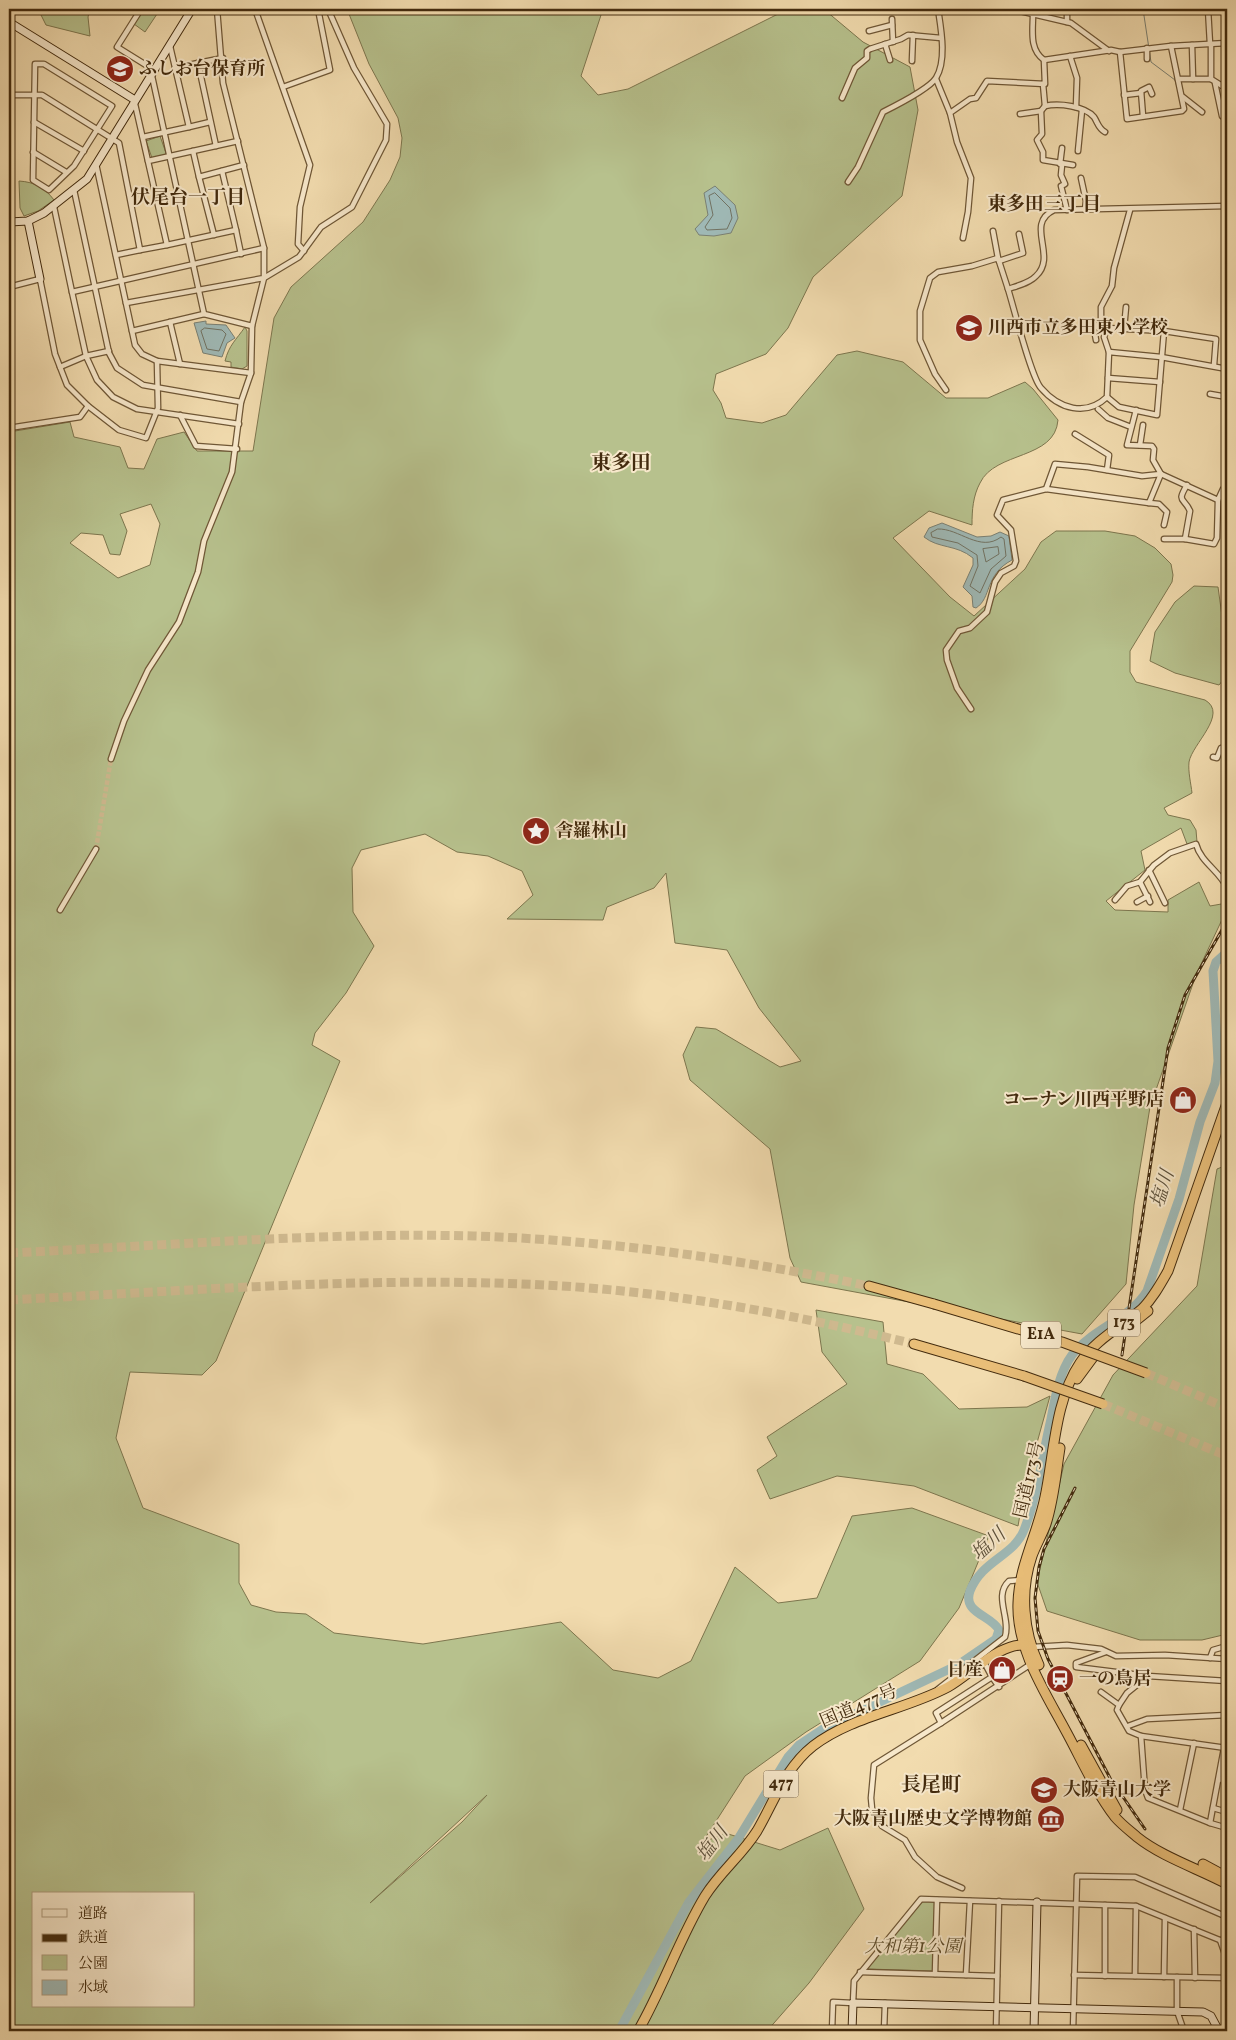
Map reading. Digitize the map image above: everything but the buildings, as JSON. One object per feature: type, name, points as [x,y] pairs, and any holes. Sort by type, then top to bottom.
[{"type":"highway","name":"国道173号","points":[[1227,1103],[1168,1272],[1143,1308],[1103,1340],[1080,1362],[1069,1384],[1061,1411],[1044,1503],[1020,1580],[1018,1604],[1021,1632],[1116,1810],[1152,1841],[1227,1877]]},
{"type":"highway","name":"国道173号","points":[[1227,1118],[1178,1261],[1163,1292],[1148,1311],[1105,1344],[1077,1380],[1063,1430],[1054,1491],[1046,1523],[1032,1556],[1026,1579],[1024,1602],[1028,1645],[1032,1663],[1088,1772],[1117,1819],[1138,1838],[1154,1848],[1227,1884]]},
{"type":"highway","name":"E1A","points":[[869,1286],[1053,1340],[1146,1373]]},
{"type":"highway","name":"E1A","points":[[914,1344],[1024,1376],[1103,1404]]},
{"type":"highway","name":"国道477号","points":[[638,2031],[683,1936],[706,1894],[747,1847],[776,1792],[792,1768],[812,1747],[831,1734],[950,1686],[1006,1648],[1028,1645]]},
{"type":"street","points":[[141,9],[117,47],[153,72],[204,314]]},
{"type":"street","points":[[9,222],[28,220],[54,207],[86,180],[192,9]]},
{"type":"street","points":[[111,759],[124,721],[148,670],[179,622],[198,572],[204,541],[232,472],[237,449],[241,402],[251,373],[252,326],[264,278],[264,248],[223,83],[223,58],[217,9]]},
{"type":"street","points":[[255,9],[310,165],[298,223],[298,244],[304,251]]},
{"type":"street","points":[[283,87],[330,70],[318,9]]},
{"type":"street","points":[[126,303],[164,298],[199,288],[264,278],[299,257],[321,227],[352,207],[386,140],[387,124],[354,68],[328,9]]},
{"type":"street","points":[[881,10],[888,9]]},
{"type":"street","points":[[938,9],[944,50],[936,79],[950,113],[957,142],[971,178],[968,212],[963,238]]},
{"type":"street","points":[[1011,9],[1067,22],[1109,50]]},
{"type":"street","points":[[1067,9],[1067,22]]},
{"type":"street","points":[[1208,9],[1213,81],[1222,116]]},
{"type":"street","points":[[1033,14],[1033,45],[1036,54],[1044,60],[1109,50],[1120,52],[1192,44],[1227,43]]},
{"type":"street","points":[[9,22],[135,100],[167,245]]},
{"type":"street","points":[[869,31],[892,22],[893,42]]},
{"type":"street","points":[[842,98],[855,68],[867,58],[867,51],[908,35],[941,38]]},
{"type":"street","points":[[912,61],[913,35]]},
{"type":"street","points":[[885,44],[890,60]]},
{"type":"street","points":[[1192,44],[1193,79]]},
{"type":"street","points":[[170,46],[188,127]]},
{"type":"street","points":[[1120,52],[1126,119],[1182,111],[1183,97],[1170,46]]},
{"type":"street","points":[[1147,48],[1147,59]]},
{"type":"street","points":[[1070,56],[1077,78],[1076,107]]},
{"type":"street","points":[[175,68],[223,58]]},
{"type":"street","points":[[1044,60],[1045,84],[1043,84],[1045,106],[1041,111],[1042,134],[1037,140],[1043,152],[1044,160],[1073,165]]},
{"type":"street","points":[[35,64],[44,64],[112,106],[74,166],[49,190],[33,180],[34,122],[35,64]]},
{"type":"street","points":[[198,64],[216,146]]},
{"type":"street","points":[[848,182],[858,167],[883,112],[907,100],[936,79]]},
{"type":"street","points":[[1178,79],[1213,81],[1227,89]]},
{"type":"street","points":[[950,113],[970,99],[976,98],[987,81],[1043,84]]},
{"type":"street","points":[[1143,116],[1141,94],[1144,88],[1149,88],[1152,94]]},
{"type":"street","points":[[1124,95],[1141,94]]},
{"type":"street","points":[[9,95],[42,95],[119,143],[140,250]]},
{"type":"street","points":[[1183,97],[1202,112]]},
{"type":"street","points":[[1045,106],[1076,107],[1092,115],[1105,132]]},
{"type":"street","points":[[1078,151],[1082,110]]},
{"type":"street","points":[[1020,114],[1041,111]]},
{"type":"street","points":[[34,122],[84,151]]},
{"type":"street","points":[[143,137],[210,122]]},
{"type":"street","points":[[148,161],[238,141]]},
{"type":"street","points":[[1062,148],[1061,175],[1064,184],[1061,186],[1067,210]]},
{"type":"street","points":[[193,151],[214,236]]},
{"type":"street","points":[[33,152],[66,172]]},
{"type":"street","points":[[96,164],[135,345],[142,354],[157,360],[251,373]]},
{"type":"street","points":[[199,177],[244,165]]},
{"type":"street","points":[[222,171],[241,254]]},
{"type":"street","points":[[1080,178],[1086,201],[1085,210]]},
{"type":"street","points":[[74,190],[109,351],[117,368],[143,385],[241,402]]},
{"type":"street","points":[[1008,289],[1036,276],[1045,258],[1042,219],[1046,214],[1054,210],[1130,210],[1227,206]]},
{"type":"street","points":[[54,207],[86,356],[97,380],[113,397],[136,409],[239,424]]},
{"type":"street","points":[[1096,340],[1094,329],[1101,321],[1101,307],[1112,286],[1114,268],[1130,210]]},
{"type":"street","points":[[28,220],[55,354],[67,385],[88,406],[120,430],[146,438],[157,412],[157,360]]},
{"type":"street","points":[[116,255],[190,242],[236,230]]},
{"type":"street","points":[[993,231],[998,259],[1040,387],[1057,401],[1079,411],[1097,406],[1107,397],[1109,352],[1104,337],[1107,328],[1164,331],[1216,339],[1214,365]]},
{"type":"street","points":[[946,390],[935,374],[920,340],[920,311],[930,278],[938,272],[998,259],[1010,259],[1023,253],[1019,234]]},
{"type":"street","points":[[72,292],[264,248]]},
{"type":"street","points":[[9,287],[40,280]]},
{"type":"street","points":[[1124,329],[1126,307]]},
{"type":"street","points":[[132,331],[204,314],[252,326]]},
{"type":"street","points":[[170,322],[180,364]]},
{"type":"street","points":[[1107,397],[1119,407],[1157,415],[1164,331]]},
{"type":"street","points":[[60,367],[86,356],[109,351]]},
{"type":"street","points":[[1109,352],[1161,357],[1214,365],[1227,369]]},
{"type":"street","points":[[1108,378],[1160,382]]},
{"type":"street","points":[[1210,394],[1227,398]]},
{"type":"street","points":[[9,428],[80,416],[88,406]]},
{"type":"street","points":[[1098,409],[1108,418],[1131,427]]},
{"type":"street","points":[[1136,410],[1127,445],[1152,446],[1154,448],[1153,460],[1161,474]]},
{"type":"street","points":[[180,415],[196,446],[237,449]]},
{"type":"street","points":[[1227,422],[1227,440]]},
{"type":"street","points":[[1140,445],[1143,425]]},
{"type":"street","points":[[1075,434],[1110,455],[1107,470]]},
{"type":"street","points":[[1046,489],[1055,464],[1142,476],[1161,474],[1218,500]]},
{"type":"street","points":[[1148,503],[1161,474]]},
{"type":"street","points":[[1185,539],[1190,511],[1181,501],[1181,495],[1186,485]]},
{"type":"street","points":[[1164,539],[1185,539],[1214,544],[1217,538],[1218,500],[1223,489],[1227,488]]},
{"type":"street","points":[[971,709],[954,680],[946,660],[946,650],[959,631],[970,628],[987,612],[995,582],[1001,573],[1014,566],[1016,561],[1011,530],[997,515],[1004,500],[1046,489],[1159,504],[1167,512],[1164,525]]},
{"type":"street","points":[[1213,757],[1217,758],[1221,748],[1227,747]]},
{"type":"street","points":[[1115,900],[1127,886],[1140,882],[1149,870],[1170,853],[1196,844],[1209,866],[1219,875],[1227,888]]},
{"type":"street","points":[[60,910],[96,849]]},
{"type":"street","points":[[1149,870],[1166,904]]},
{"type":"street","points":[[1137,902],[1149,899],[1140,882]]},
{"type":"street","points":[[934,1694],[959,1671],[988,1652],[1005,1637],[1007,1621],[1001,1598],[1003,1590],[1009,1581],[1020,1580]]},
{"type":"street","points":[[1028,1645],[1039,1648],[1052,1644],[1101,1649],[1116,1656],[1227,1659]]},
{"type":"street","points":[[1210,1658],[1213,1650],[1227,1646]]},
{"type":"street","points":[[1106,1652],[1076,1663],[1076,1667],[1148,1676],[1227,1681]]},
{"type":"street","points":[[984,1662],[999,1687]]},
{"type":"street","points":[[962,1888],[937,1877],[915,1857],[905,1840],[882,1826],[872,1809],[874,1765],[999,1687],[1032,1663]]},
{"type":"street","points":[[1148,1676],[1127,1693],[1117,1710],[1128,1726],[1129,1731],[1142,1736],[1226,1748]]},
{"type":"street","points":[[941,1723],[936,1713],[992,1677]]},
{"type":"street","points":[[1101,1692],[1119,1706]]},
{"type":"street","points":[[1128,1726],[1148,1719],[1227,1715]]},
{"type":"street","points":[[1210,1823],[1226,1748],[1227,1732]]},
{"type":"street","points":[[1142,1736],[1145,1790],[1148,1798],[1227,1828]]},
{"type":"street","points":[[1180,1810],[1194,1743]]},
{"type":"street","points":[[1219,1779],[1227,1781]]},
{"type":"street","points":[[1213,1808],[1227,1812]]},
{"type":"street","points":[[1073,2031],[1077,1876],[1134,1877],[1227,1917]]},
{"type":"street","points":[[852,2031],[854,1981],[921,1900],[1136,1906],[1227,1943]]},
{"type":"street","points":[[935,1974],[937,1900]]},
{"type":"street","points":[[966,1975],[970,1901]]},
{"type":"street","points":[[996,2031],[999,1901]]},
{"type":"street","points":[[1034,2031],[1037,1902]]},
{"type":"street","points":[[1105,1905],[1105,1976]]},
{"type":"street","points":[[1135,1976],[1136,1906]]},
{"type":"street","points":[[1164,1977],[1165,1918]]},
{"type":"street","points":[[1194,1929],[1195,1978]]},
{"type":"street","points":[[1220,1940],[1227,1960]]},
{"type":"street","points":[[860,1972],[998,1976]]},
{"type":"street","points":[[1074,1975],[1227,1978]]},
{"type":"street","points":[[1177,1977],[1177,2011],[1184,2031]]},
{"type":"street","points":[[832,2031],[833,2002],[1203,2012],[1211,2016],[1219,2031]]},
{"type":"street","points":[[884,2031],[885,2003]]},
{"type":"green space","points":[[38,9],[90,9],[88,17],[90,36],[46,25]]},
{"type":"green space","points":[[144,9],[149,9],[157,14],[145,32],[134,24]]},
{"type":"green space","points":[[347,9],[603,9],[581,76],[598,95],[628,89],[788,9],[826,11],[863,42],[910,67],[918,110],[902,196],[813,277],[788,328],[766,354],[716,374],[713,390],[721,403],[726,418],[762,423],[786,415],[837,355],[857,351],[903,362],[946,398],[988,398],[1025,382],[1033,389],[1058,420],[1054,433],[1047,442],[1036,449],[998,465],[988,473],[980,483],[974,498],[972,525],[929,511],[893,538],[950,597],[974,616],[1025,569],[1041,542],[1056,531],[1105,531],[1135,536],[1155,548],[1171,564],[1172,582],[1130,651],[1130,672],[1136,682],[1205,700],[1211,706],[1213,713],[1211,721],[1189,762],[1192,793],[1164,808],[1168,815],[1190,820],[1196,830],[1197,842],[1187,844],[1181,828],[1141,851],[1145,870],[1106,901],[1115,910],[1168,912],[1168,900],[1199,882],[1210,906],[1227,903],[1227,909],[1196,975],[1150,1107],[1134,1205],[1126,1284],[1082,1334],[801,1282],[790,1258],[770,1149],[690,1080],[683,1055],[696,1027],[716,1029],[780,1067],[801,1061],[759,1008],[727,950],[675,943],[666,873],[654,888],[607,907],[603,920],[507,919],[533,895],[522,871],[488,856],[457,852],[425,834],[361,850],[352,868],[353,912],[374,946],[346,993],[315,1033],[312,1045],[340,1061],[216,1361],[202,1375],[130,1372],[116,1438],[143,1508],[239,1544],[239,1583],[251,1605],[276,1612],[306,1614],[334,1633],[423,1644],[561,1622],[613,1670],[658,1678],[691,1661],[735,1567],[778,1603],[817,1598],[852,1516],[912,1508],[989,1536],[959,1608],[920,1661],[806,1732],[745,1776],[702,1843],[725,1833],[780,1850],[828,1828],[864,1909],[809,1983],[767,2031],[9,2031],[9,432],[70,422],[74,437],[120,447],[128,468],[144,469],[157,439],[184,432],[197,451],[253,451],[274,318],[291,287],[363,222],[390,180],[400,157],[402,138],[398,118],[369,64]],"holes":[[[151,504],[160,524],[150,565],[118,578],[70,543],[81,533],[103,535],[110,554],[120,555],[127,531],[120,514]],[[487,1795],[462,1822],[370,1903]]]},
{"type":"green space","points":[[160,136],[166,153],[165,155],[152,158],[146,141]]},
{"type":"green space","points":[[19,181],[39,186],[54,200],[38,211],[24,216],[20,208]]},
{"type":"green space","points":[[245,327],[247,331],[247,366],[242,369],[231,367],[231,362],[225,361],[227,355]]},
{"type":"green space","points":[[1194,586],[1218,587],[1222,616],[1226,617],[1227,675],[1219,685],[1175,673],[1150,661],[1155,632],[1175,602]]},
{"type":"green space","points":[[1227,1165],[1227,1634],[1202,1640],[1140,1640],[1047,1611],[1037,1582],[1064,1464],[1113,1375],[1197,1286],[1217,1169]]},
{"type":"green space","points":[[816,1310],[883,1322],[887,1364],[923,1374],[959,1409],[1027,1407],[1050,1396],[1025,1486],[1018,1526],[914,1486],[837,1476],[770,1499],[757,1470],[777,1456],[767,1437],[847,1384],[822,1352]]},
{"type":"green space","name":"大和第1公園","points":[[923,1901],[936,1901],[935,1971],[868,1969],[867,1966]]},
{"type":"water","points":[[715,186],[735,205],[738,218],[731,233],[714,236],[699,235],[695,229],[708,215],[704,193]]},
{"type":"water","points":[[206,321],[206,324],[226,325],[235,338],[227,343],[222,357],[203,353],[194,323]]},
{"type":"water","points":[[942,523],[977,537],[991,536],[1000,532],[1009,536],[1012,560],[997,572],[981,604],[976,608],[973,607],[972,596],[963,587],[973,565],[973,558],[960,550],[930,541],[924,537],[929,528]]},
{"type":"waterway","points":[[1143,9],[1151,62],[1175,80],[1177,87]]},
{"type":"waterway","name":"塩川","points":[[619,2031],[689,1902],[738,1839],[788,1757],[799,1745],[823,1729],[958,1665],[996,1639],[999,1630],[970,1604],[970,1591],[982,1572],[1006,1553],[1019,1539],[1024,1530],[1036,1489],[1058,1386],[1072,1355],[1090,1338],[1131,1309],[1147,1291],[1179,1199],[1200,1122],[1215,1083],[1218,1061],[1213,971],[1216,962],[1227,952]]},
{"type":"tunnel","points":[[96,849],[111,759]]},
{"type":"tunnel","points":[[9,1253],[241,1240],[357,1236],[473,1236],[573,1242],[672,1252],[771,1267],[869,1286]]},
{"type":"tunnel","points":[[9,1300],[343,1283],[410,1282],[544,1285],[684,1298],[823,1323],[914,1344]]},
{"type":"tunnel","points":[[1146,1373],[1227,1408]]},
{"type":"tunnel","points":[[1103,1404],[1227,1456]]},
{"type":"railway","points":[[1122,1355],[1168,1048],[1185,995],[1227,921]]},
{"type":"railway","points":[[1075,1488],[1044,1549],[1039,1567],[1035,1598],[1038,1631],[1048,1659],[1110,1778],[1145,1829]]},
{"type":"place","name":"ふしお台保育所","points":[[120,69]]},
{"type":"place","name":"川西市立多田東小学校","points":[[969,328]]},
{"type":"place","name":"舎羅林山","points":[[536,831]]},
{"type":"place","name":"コーナン川西平野店","points":[[1183,1100]]},
{"type":"place","name":"日産","points":[[1002,1670]]},
{"type":"place","name":"一の鳥居","points":[[1060,1679]]},
{"type":"place","name":"大阪青山大学","points":[[1044,1790]]},
{"type":"place","name":"大阪青山歴史文学博物館","points":[[1051,1819]]},
{"type":"district","name":"伏尾台一丁目","points":[[188,198]]},
{"type":"district","name":"東多田三丁目","points":[[1044,205]]},
{"type":"district","name":"東多田","points":[[621,464]]},
{"type":"district","name":"長尾町","points":[[931,1786]]}]
